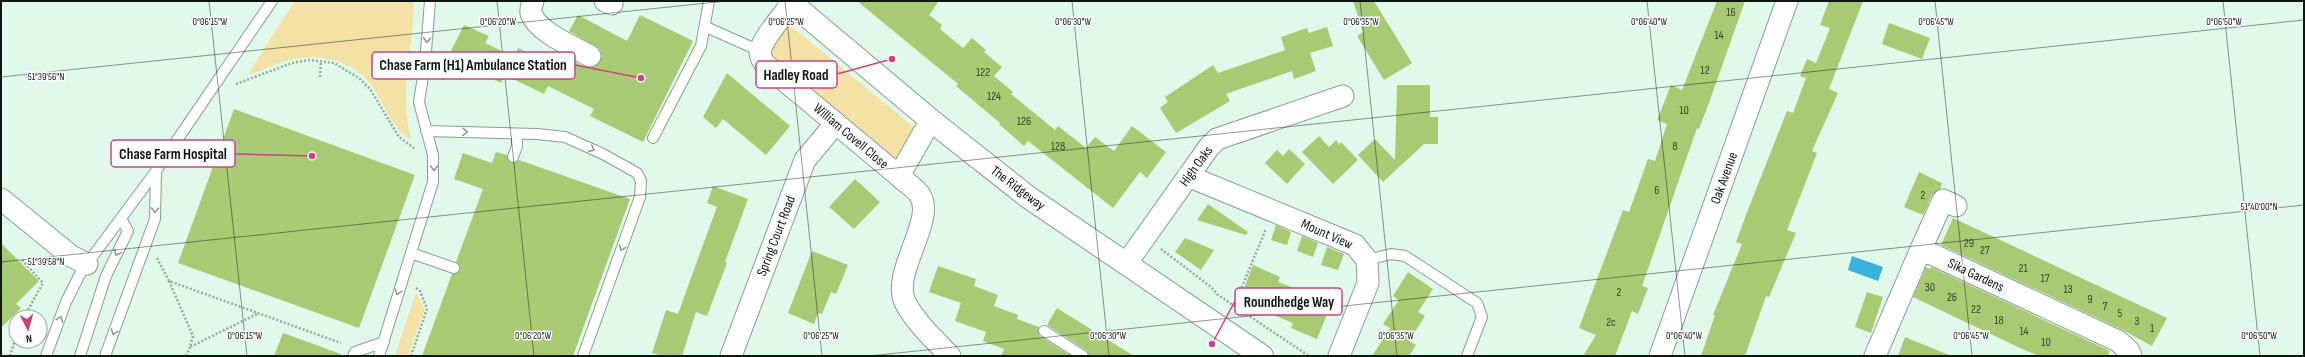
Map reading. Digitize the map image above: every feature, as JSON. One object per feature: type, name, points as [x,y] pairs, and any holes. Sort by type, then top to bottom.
[{"type":"main road","name":"The Ridgeway","points":[[791,2],[933,122],[1028,197],[1262,356]]},
{"type":"street","points":[[533,1],[531,12],[535,20],[548,33],[590,56]]},
{"type":"street","name":"Oak Avenue","points":[[1660,356],[1787,1]]},
{"type":"street","points":[[760,52],[770,32],[791,2]]},
{"type":"street","name":"William Covell Close","points":[[760,52],[761,59],[767,66],[920,195],[923,208],[921,224],[902,285],[905,301],[928,333],[950,356]]},
{"type":"street","name":"High Oaks","points":[[1126,264],[1208,147],[1224,135],[1343,96]]},
{"type":"street","name":"William Covell Close","points":[[899,176],[924,132],[933,122]]},
{"type":"street","name":"Spring Court Road","points":[[731,356],[805,160],[836,123]]},
{"type":"street","name":"Mount View","points":[[1188,176],[1355,245],[1367,260],[1368,283],[1339,356]]},
{"type":"street","points":[[1,199],[71,256],[86,264]]},
{"type":"street","points":[[1875,356],[1943,200],[1956,206]]},
{"type":"street","name":"Sika Gardens","points":[[1921,249],[2118,341],[2129,350],[2131,356]]},
{"type":"lane","points":[[46,356],[66,302],[86,264],[156,171],[272,1]]},
{"type":"lane","points":[[379,356],[391,313],[433,182],[433,155],[419,102],[425,64],[430,1]]},
{"type":"lane","points":[[653,138],[701,46],[706,27],[709,1]]},
{"type":"lane","points":[[706,27],[760,52]]},
{"type":"lane","points":[[426,131],[564,137],[629,167],[637,173],[641,181],[640,197],[583,356]]},
{"type":"lane","points":[[513,157],[517,146],[517,134]]},
{"type":"lane","points":[[105,356],[155,219],[156,171]]},
{"type":"lane","points":[[80,356],[106,276],[128,232],[121,218]]},
{"type":"lane","points":[[411,253],[454,268]]},
{"type":"lane","points":[[1367,260],[1391,254],[1405,256],[1477,302],[1482,317],[1468,356]]},
{"type":"lane","points":[[1044,331],[1083,356]]},
{"type":"lane","points":[[353,356],[354,352],[384,342]]},
{"type":"path","points":[[320,77],[321,61]]},
{"type":"path","points":[[236,84],[292,63],[321,61],[345,68],[359,78],[370,89],[399,137],[417,150]]},
{"type":"path","points":[[1234,306],[1273,211]]},
{"type":"path","points":[[1146,237],[1234,306],[1309,356]]},
{"type":"path","points":[[156,256],[169,281],[193,336],[186,356]]},
{"type":"path","points":[[22,260],[43,283],[28,309]]},
{"type":"path","points":[[169,281],[341,343]]},
{"type":"path","points":[[411,356],[428,309],[420,291],[413,286]]},
{"type":"path","points":[[190,347],[258,314]]},
{"type":"shaded area","points":[[295,1],[414,1],[406,87],[407,122],[411,139],[402,133],[395,125],[368,81],[360,73],[340,62],[318,58],[296,59],[285,61],[248,74]]},
{"type":"shaded area","points":[[786,22],[916,129],[901,157],[895,160],[771,61],[768,49]]},
{"type":"shaded area","points":[[416,293],[425,309],[408,356],[395,356]]},
{"type":"water","points":[[1852,256],[1883,267],[1878,281],[1848,270]]},
{"type":"building","points":[[857,1],[939,1],[929,15],[942,25],[940,29],[963,48],[972,38],[986,50],[984,52],[1002,67],[994,76],[1013,92],[1011,94],[1055,130],[1058,126],[1086,148],[1095,137],[1114,151],[1132,126],[1166,152],[1147,178],[1140,172],[1113,208],[1028,141],[1024,146],[999,124],[1000,123],[956,86],[958,84]]},
{"type":"building","points":[[1353,1],[1374,1],[1412,63],[1384,80],[1357,36],[1363,32]]},
{"type":"building","points":[[1717,1],[1745,1],[1710,100],[1699,129],[1697,128],[1642,286],[1648,288],[1638,314],[1632,311],[1615,356],[1583,356],[1596,335],[1579,328],[1623,210],[1629,212],[1648,159],[1655,161],[1667,124],[1657,120],[1671,85],[1682,90]]},
{"type":"building","points":[[1829,1],[1863,1],[1829,89],[1838,93],[1812,151],[1817,153],[1787,230],[1796,233],[1769,297],[1766,296],[1745,356],[1701,356],[1715,315],[1713,315],[1742,244],[1736,242],[1746,215],[1787,111],[1793,113],[1806,78],[1800,76],[1807,59],[1816,63],[1830,28],[1820,25]]},
{"type":"building","points":[[578,15],[627,41],[640,15],[693,41],[643,142],[590,116],[594,109],[548,86],[544,94],[505,75],[501,83],[448,57],[464,25],[489,36],[485,43],[514,57],[518,48],[558,67],[564,56],[585,67],[596,66],[602,56],[600,49],[569,31]]},
{"type":"building","points":[[1889,23],[1930,38],[1922,59],[1882,44]]},
{"type":"building","points":[[1327,27],[1333,46],[1310,53],[1316,71],[1294,79],[1292,71],[1226,94],[1230,101],[1176,133],[1160,108],[1168,102],[1165,97],[1213,65],[1218,73],[1285,50],[1281,37],[1307,28],[1309,33]]},
{"type":"building","points":[[727,73],[790,126],[766,155],[723,119],[716,128],[703,117]]},
{"type":"building","points":[[1397,85],[1430,85],[1430,117],[1438,117],[1438,144],[1424,144],[1383,182],[1358,155],[1375,139],[1395,160]]},
{"type":"building","points":[[234,109],[415,175],[359,328],[178,263]]},
{"type":"building","points":[[1319,136],[1329,147],[1336,140],[1339,144],[1341,142],[1358,160],[1333,184],[1302,152]]},
{"type":"building","points":[[1289,149],[1305,164],[1287,184],[1265,163],[1277,150],[1283,156]]},
{"type":"building","points":[[496,152],[507,155],[510,163],[514,163],[519,160],[630,199],[573,356],[422,356],[452,274],[456,274],[460,270],[460,266],[456,262],[483,189],[454,179],[463,153],[492,163]]},
{"type":"building","points":[[1919,172],[1942,183],[1940,189],[1932,195],[1923,215],[1904,207]]},
{"type":"building","points":[[855,179],[880,202],[854,229],[829,207]]},
{"type":"building","points":[[713,186],[748,199],[725,262],[727,263],[707,316],[696,312],[682,356],[662,356],[652,353],[666,310],[678,314],[717,207],[707,203]]},
{"type":"building","points":[[1208,204],[1248,232],[1246,235],[1197,220]]},
{"type":"building","points":[[1953,218],[2167,318],[2152,346],[2123,330],[1941,245]]},
{"type":"building","points":[[1276,225],[1291,232],[1287,245],[1271,240]]},
{"type":"building","points":[[1302,236],[1318,243],[1313,257],[1297,251]]},
{"type":"building","points":[[1185,238],[1214,250],[1201,270],[1175,252]]},
{"type":"building","points":[[1,243],[39,281],[16,304],[21,308],[20,309],[8,309],[8,321],[1,328]]},
{"type":"building","points":[[1327,247],[1344,254],[1338,270],[1321,265]]},
{"type":"building","points":[[812,251],[848,265],[836,294],[831,292],[822,314],[818,313],[814,324],[788,313]]},
{"type":"building","points":[[1253,265],[1280,277],[1278,282],[1305,292],[1303,298],[1329,309],[1317,339],[1291,328],[1293,323],[1266,312],[1268,307],[1241,296]]},
{"type":"building","points":[[938,266],[976,279],[974,286],[998,295],[994,306],[1018,315],[1017,319],[1039,327],[1038,331],[1040,336],[1071,356],[1001,356],[1004,349],[983,341],[986,332],[955,321],[961,303],[929,292]]},
{"type":"building","points":[[1926,267],[1930,269],[1931,267],[2110,351],[2107,356],[2039,356],[2020,348],[1913,297]]},
{"type":"building","points":[[1408,272],[1433,289],[1418,312],[1425,316],[1409,341],[1416,345],[1409,356],[1372,356],[1390,328],[1383,324],[1399,300],[1393,296]]},
{"type":"building","points":[[1867,292],[1883,297],[1871,333],[1855,327]]},
{"type":"building","points":[[1057,308],[1134,356],[1089,356],[1087,351],[1047,325]]},
{"type":"building","points":[[283,333],[341,354],[340,356],[274,356]]},
{"type":"building","points":[[1905,337],[1949,355],[1949,356],[1898,356]]},
{"type":"place","name":"Hadley Road","points":[[892,59]]},
{"type":"place","name":"Chase Farm (H1) Ambulance Station","points":[[641,78]]},
{"type":"place","name":"Chase Farm Hospital","points":[[312,156]]},
{"type":"place","name":"Roundhedge Way","points":[[1212,344]]}]
